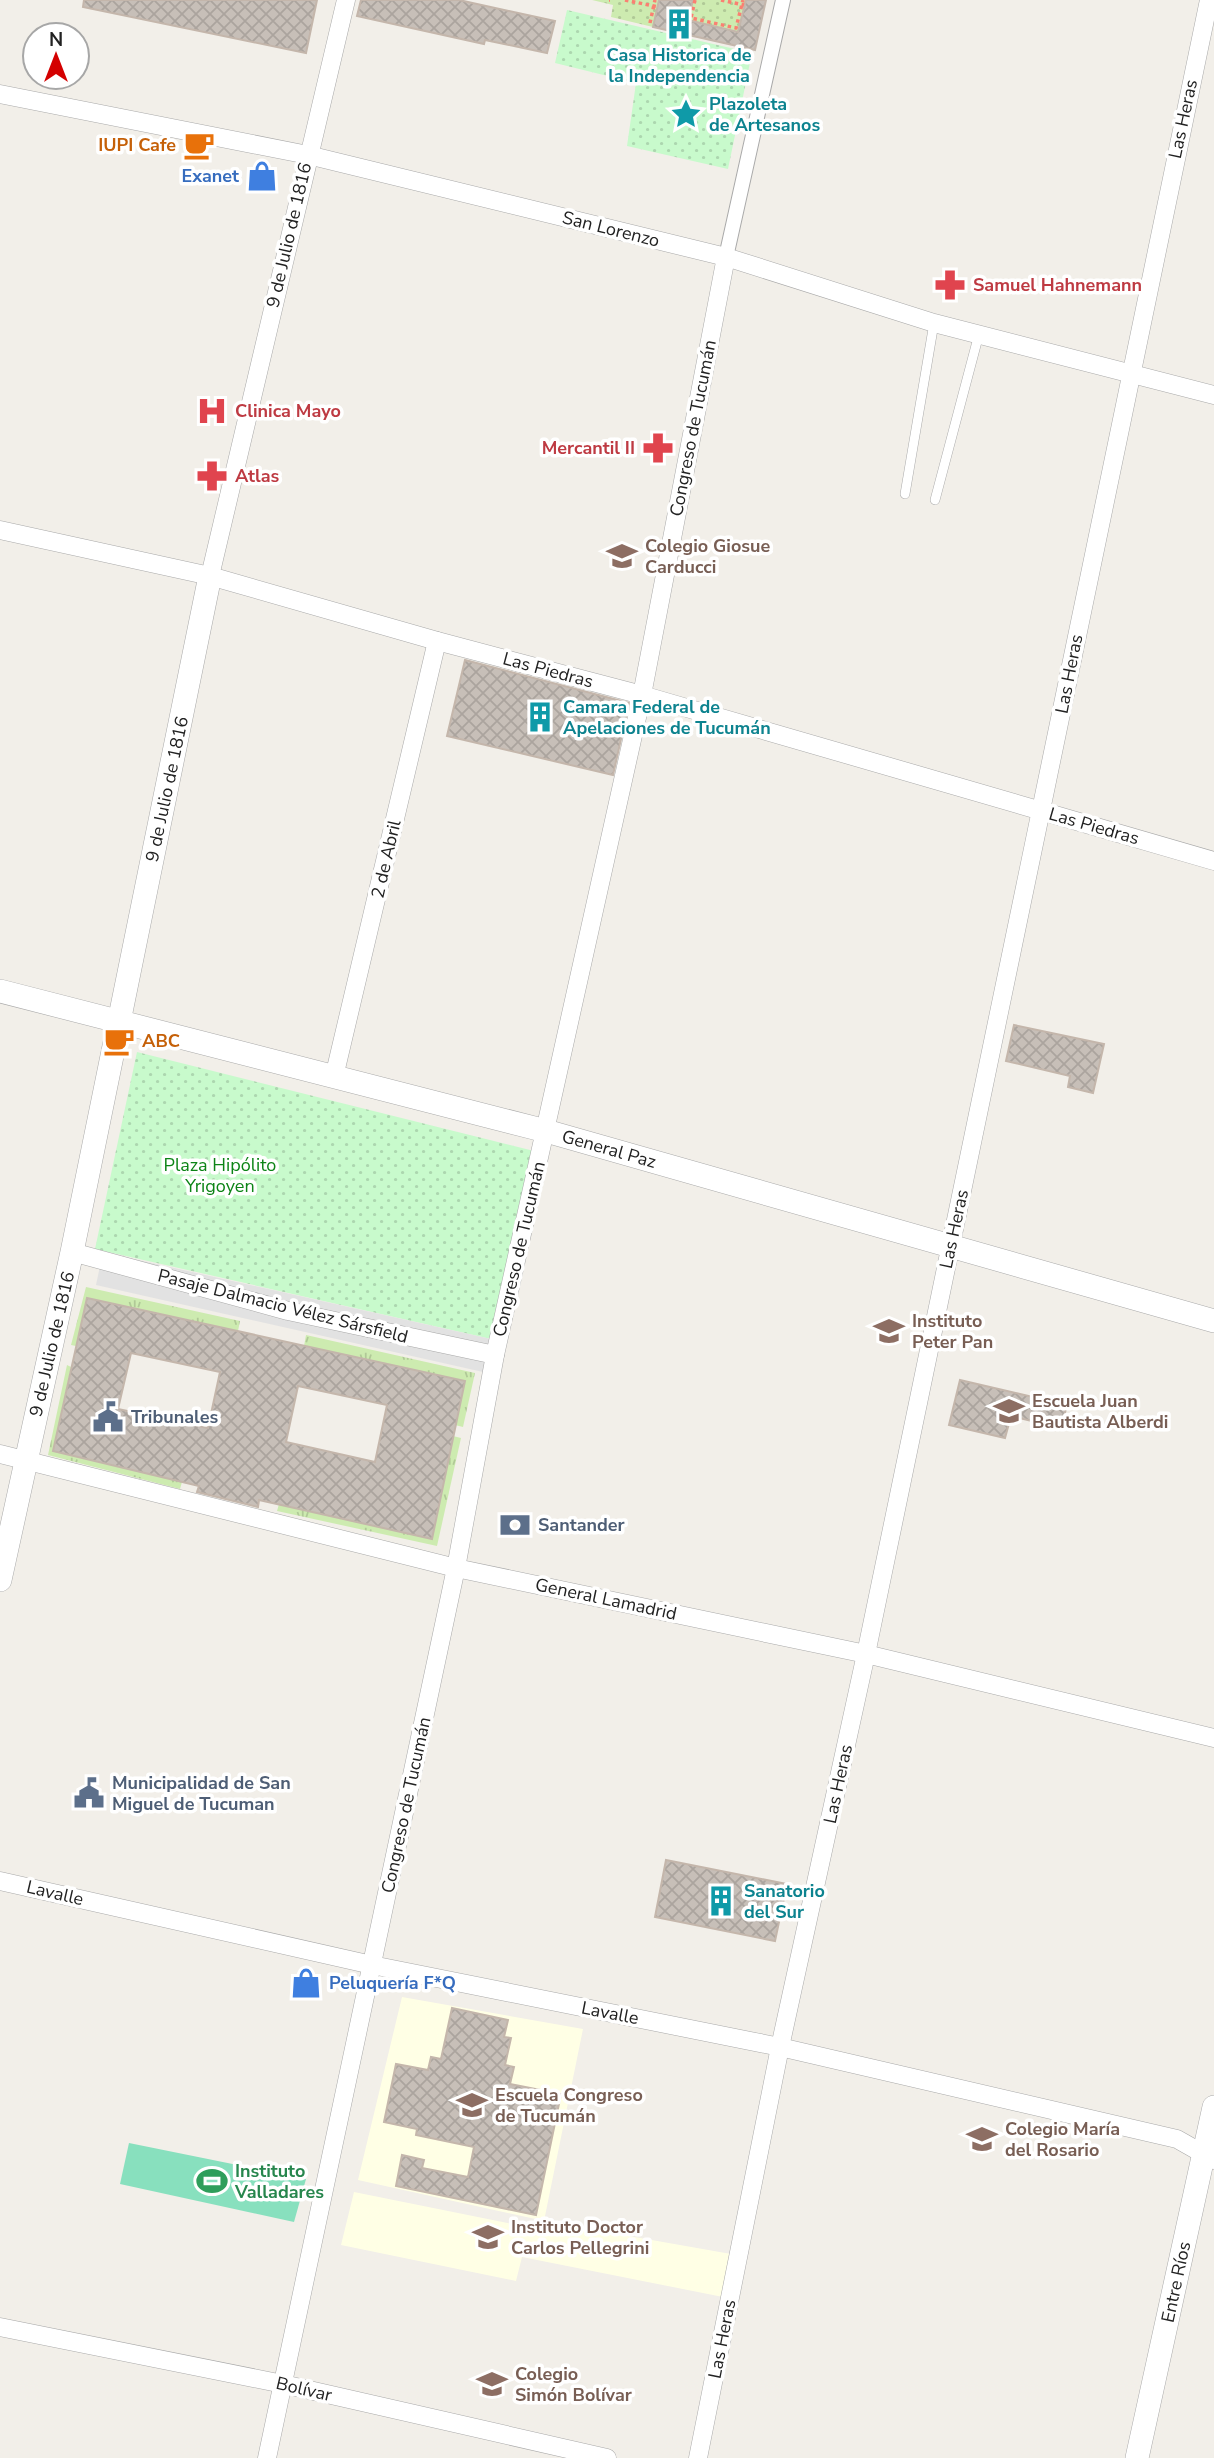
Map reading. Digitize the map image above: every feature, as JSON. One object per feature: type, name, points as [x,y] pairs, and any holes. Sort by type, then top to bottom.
[{"type":"street","name":"9 de Julio de 1816","points":[[0,1580],[120,1023],[210,576],[346,0]]},
{"type":"street","name":"Congreso de Tucumán","points":[[267,2458],[456,1568],[495,1355],[642,695],[726,257],[783,0]]},
{"type":"street","name":"Las Heras","points":[[698,2458],[780,2048],[866,1654],[1209,0]]},
{"type":"street","name":"San Lorenzo","points":[[0,94],[308,155],[726,257],[934,323],[1214,395]]},
{"type":"street","name":"Las Piedras","points":[[0,530],[210,576],[437,641],[642,695],[1214,861]]},
{"type":"street","name":"2 de Abril","points":[[334,1077],[437,641]]},
{"type":"street","name":"General Paz","points":[[0,991],[545,1131],[1214,1321]]},
{"type":"street","name":"Pasaje Dalmacio Vélez Sársfield","points":[[72,1252],[288,1311],[495,1355]]},
{"type":"street","name":"General Lamadrid","points":[[0,1454],[456,1568],[866,1654],[1214,1738]]},
{"type":"street","name":"Lavalle","points":[[0,1881],[372,1965],[780,2048],[1177,2139],[1209,2157]]},
{"type":"street","name":"Entre Ríos","points":[[1137,2458],[1209,2157],[1214,2107]]},
{"type":"street","name":"Bolívar","points":[[0,2327],[283,2384],[607,2458]]},
{"type":"lane","points":[[905,494],[934,323]]},
{"type":"lane","points":[[934,500],[979,334]]},
{"type":"path","points":[[625,0],[656,7]]},
{"type":"path","points":[[650,23],[656,7],[654,0]]},
{"type":"path","points":[[695,0],[691,18],[736,28],[743,3],[721,0]]},
{"type":"shaded area","points":[[103,1252],[491,1339],[483,1372],[96,1285]]},
{"type":"shaded area","name":"Escuela Congreso de Tucumán","points":[[402,1997],[583,2029],[544,2221],[731,2254],[723,2297],[522,2257],[516,2281],[341,2245],[354,2192],[537,2229],[540,2220],[358,2180]]},
{"type":"green space","points":[[592,0],[659,0],[653,27],[611,17],[613,5]]},
{"type":"green space","points":[[693,0],[746,0],[738,32],[688,20]]},
{"type":"green space","name":"Plazoleta de Artesanos","points":[[567,10],[752,53],[728,169],[627,146],[636,83],[555,63]]},
{"type":"green space","name":"Plaza Hipólito Yrigoyen","points":[[137,1052],[538,1152],[491,1339],[95,1249]]},
{"type":"green space","points":[[86,1287],[240,1321],[238,1331],[87,1298],[76,1346],[71,1345]]},
{"type":"green space","points":[[306,1335],[475,1373],[463,1427],[304,1346]]},
{"type":"green space","points":[[67,1365],[71,1367],[53,1451],[182,1482],[180,1489],[48,1455]]},
{"type":"green space","points":[[453,1436],[461,1438],[437,1546],[277,1511],[279,1504]]},
{"type":"green space","name":"Instituto Valladares","points":[[129,2143],[306,2179],[294,2222],[120,2184]]},
{"type":"building","points":[[84,0],[317,0],[306,53],[83,7]]},
{"type":"building","points":[[361,0],[459,0],[555,21],[547,53],[485,40],[484,44],[357,16]]},
{"type":"building","name":"Casa Historica de la Independencia","points":[[659,0],[693,0],[688,20],[738,32],[746,0],[766,0],[755,50],[653,27]]},
{"type":"building","name":"Camara Federal de Apelaciones de Tucumán","points":[[465,660],[629,703],[613,775],[447,736]]},
{"type":"building","points":[[1014,1025],[1104,1044],[1093,1093],[1068,1087],[1070,1076],[1006,1061]]},
{"type":"building","name":"Tribunales","points":[[87,1298],[465,1381],[432,1539],[259,1500],[258,1507],[197,1492],[199,1486],[53,1451]],"holes":[[[131,1353],[220,1372],[208,1428],[118,1409]],[[298,1386],[387,1405],[375,1462],[286,1442]]]},
{"type":"building","name":"Escuela Juan Bautista Alberdi","points":[[960,1380],[1067,1405],[1061,1428],[1011,1416],[1005,1438],[949,1425]]},
{"type":"building","name":"Sanatorio del Sur","points":[[666,1860],[787,1884],[775,1941],[655,1917]]},
{"type":"building","points":[[452,2008],[508,2020],[504,2037],[511,2038],[505,2065],[514,2067],[510,2084],[561,2094],[536,2215],[396,2186],[402,2155],[424,2160],[422,2168],[468,2177],[474,2147],[416,2135],[417,2129],[384,2122],[396,2064],[428,2070],[431,2057],[441,2059]]},
{"type":"place","name":"Casa Historica de la Independencia","points":[[679,24]]},
{"type":"place","name":"Plazoleta de Artesanos","points":[[686,114]]},
{"type":"place","name":"IUPI Cafe","points":[[199,145]]},
{"type":"place","name":"Exanet","points":[[262,176]]},
{"type":"place","name":"Samuel Hahnemann","points":[[950,285]]},
{"type":"place","name":"Clinica Mayo","points":[[212,411]]},
{"type":"place","name":"Mercantil II","points":[[658,448]]},
{"type":"place","name":"Atlas","points":[[212,476]]},
{"type":"place","name":"Colegio Giosue Carducci","points":[[622,556]]},
{"type":"place","name":"Camara Federal de Apelaciones de Tucumán","points":[[540,717]]},
{"type":"place","name":"ABC","points":[[119,1041]]},
{"type":"place","name":"Instituto Peter Pan","points":[[889,1331]]},
{"type":"place","name":"Escuela Juan Bautista Alberdi","points":[[1009,1411]]},
{"type":"place","name":"Tribunales","points":[[108,1417]]},
{"type":"place","name":"Santander","points":[[515,1525]]},
{"type":"place","name":"Municipalidad de San Miguel de Tucuman","points":[[89,1793]]},
{"type":"place","name":"Sanatorio del Sur","points":[[721,1901]]},
{"type":"place","name":"Peluquería F*Q","points":[[306,1983]]},
{"type":"place","name":"Escuela Congreso de Tucumán","points":[[472,2105]]},
{"type":"place","name":"Colegio María del Rosario","points":[[982,2139]]},
{"type":"place","name":"Instituto Valladares","points":[[212,2181]]},
{"type":"place","name":"Instituto Doctor Carlos Pellegrini","points":[[488,2237]]},
{"type":"place","name":"Colegio Simón Bolívar","points":[[492,2384]]}]
